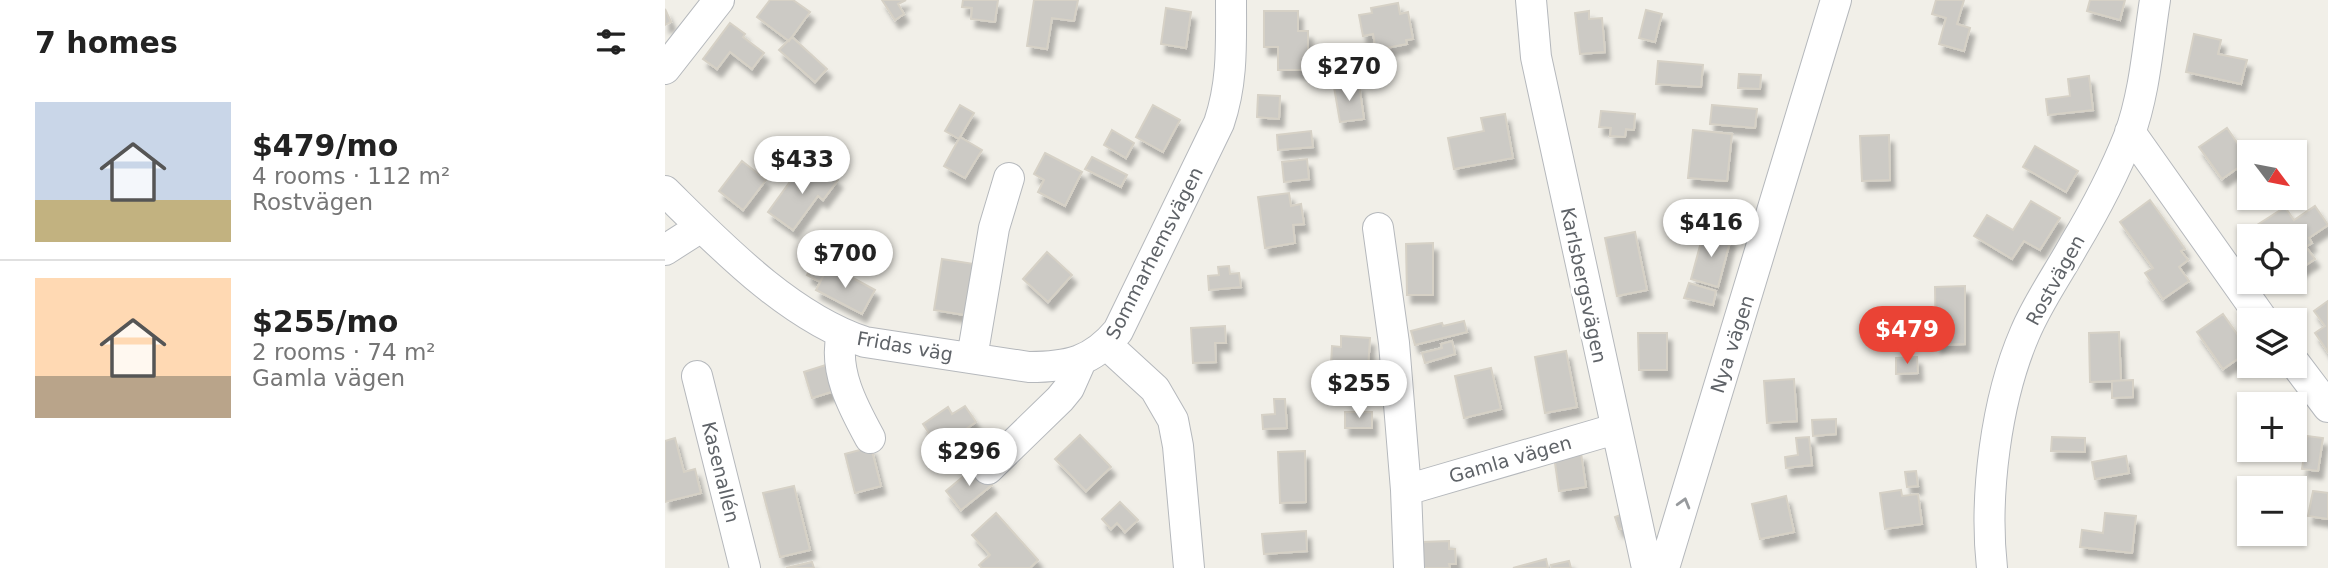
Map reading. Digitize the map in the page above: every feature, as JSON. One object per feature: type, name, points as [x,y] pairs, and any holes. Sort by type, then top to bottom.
[{"type":"street","points":[[665,69],[719,0]]},
{"type":"street","name":"Sommarhemsvägen","points":[[1189,568],[1178,446],[1173,420],[1155,388],[1107,345],[1118,331],[1219,123],[1227,99],[1230,77],[1231,0]]},
{"type":"street","name":"Karlsbergsvägen","points":[[1531,0],[1536,57],[1647,568]]},
{"type":"street","name":"Nya vägen","points":[[1664,568],[1836,0]]},
{"type":"street","name":"Rostvägen","points":[[1992,568],[1989,514],[1992,474],[2014,366],[2025,333],[2113,174],[2130,132],[2139,97],[2155,0]]},
{"type":"street","points":[[2130,132],[2255,308]]},
{"type":"street","points":[[972,358],[994,228],[1009,178]]},
{"type":"street","name":"Fridas väg","points":[[665,191],[793,306],[842,334],[865,342],[1029,367],[1055,367],[1081,360],[1107,345]]},
{"type":"street","points":[[665,250],[701,226]]},
{"type":"street","points":[[1378,228],[1394,343],[1406,490],[1409,568]]},
{"type":"street","points":[[842,334],[838,350],[847,391],[870,438]]},
{"type":"street","points":[[988,469],[1060,399],[1069,387],[1081,360]]},
{"type":"street","name":"Kasenallén","points":[[697,376],[745,568]]},
{"type":"street","points":[[2306,378],[2328,407]]},
{"type":"street","name":"Gamla vägen","points":[[1406,490],[1615,429]]},
{"type":"building","points":[[770,0],[793,0],[810,12],[789,41],[757,17]]},
{"type":"building","points":[[882,0],[906,0],[898,4],[904,14],[895,20]]},
{"type":"building","points":[[963,0],[998,0],[995,22],[971,19],[972,8],[962,7]]},
{"type":"building","points":[[1034,0],[1078,0],[1074,21],[1052,18],[1047,49],[1027,46]]},
{"type":"building","points":[[1936,0],[1964,0],[1957,24],[1970,28],[1964,51],[1939,44],[1946,18],[1932,14]]},
{"type":"building","points":[[2090,0],[2125,0],[2120,20],[2087,11]]},
{"type":"building","points":[[1398,3],[1400,14],[1408,12],[1413,39],[1406,40],[1407,44],[1376,50],[1373,34],[1363,36],[1359,15],[1372,13],[1371,8]]},
{"type":"building","points":[[1166,8],[1191,12],[1186,48],[1161,44]]},
{"type":"building","points":[[665,9],[671,22],[665,25]]},
{"type":"building","points":[[1646,10],[1662,14],[1655,42],[1639,38]]},
{"type":"building","points":[[1264,11],[1298,11],[1298,31],[1308,31],[1308,70],[1278,70],[1278,47],[1264,47]]},
{"type":"building","points":[[1589,11],[1589,19],[1602,18],[1605,52],[1580,54],[1575,13]]},
{"type":"building","points":[[730,23],[764,53],[752,69],[730,52],[717,69],[703,59]]},
{"type":"building","points":[[2194,34],[2221,40],[2218,54],[2247,60],[2241,84],[2186,72]]},
{"type":"building","points":[[792,37],[827,69],[815,82],[779,50]]},
{"type":"building","points":[[1658,61],[1703,65],[1701,87],[1656,84]]},
{"type":"building","points":[[1739,74],[1761,75],[1760,89],[1738,88]]},
{"type":"building","points":[[2089,76],[2093,110],[2048,115],[2046,99],[2070,96],[2068,79]]},
{"type":"building","points":[[1359,84],[1364,119],[1340,122],[1334,87]]},
{"type":"building","points":[[1258,95],[1280,96],[1279,119],[1257,117]]},
{"type":"building","points":[[960,105],[974,113],[959,139],[945,131]]},
{"type":"building","points":[[1153,105],[1180,120],[1163,152],[1136,137]]},
{"type":"building","points":[[1712,105],[1757,109],[1755,128],[1710,124]]},
{"type":"building","points":[[1601,111],[1635,114],[1634,130],[1626,129],[1625,137],[1610,136],[1611,128],[1599,127]]},
{"type":"building","points":[[1505,114],[1513,158],[1454,169],[1448,138],[1484,131],[1481,118]]},
{"type":"building","points":[[2227,128],[2237,143],[2237,168],[2222,179],[2199,147]]},
{"type":"building","points":[[1112,130],[1134,143],[1126,158],[1104,145]]},
{"type":"building","points":[[1693,130],[1732,134],[1727,181],[1688,178]]},
{"type":"building","points":[[1311,131],[1313,147],[1278,150],[1277,135]]},
{"type":"building","points":[[1889,135],[1890,180],[1862,181],[1860,136]]},
{"type":"building","points":[[960,137],[982,150],[965,178],[944,166]]},
{"type":"building","points":[[2035,146],[2078,171],[2066,192],[2023,167]]},
{"type":"building","points":[[1045,153],[1082,172],[1065,206],[1038,192],[1044,180],[1034,174]]},
{"type":"building","points":[[1092,157],[1127,175],[1121,187],[1085,169]]},
{"type":"building","points":[[1307,159],[1309,179],[1284,182],[1282,162]]},
{"type":"building","points":[[742,161],[766,180],[743,210],[719,191]]},
{"type":"building","points":[[813,162],[838,180],[823,200],[818,196],[793,230],[768,212],[792,179],[797,183]]},
{"type":"building","points":[[1289,193],[1291,206],[1301,204],[1304,224],[1293,225],[1295,243],[1265,248],[1258,197]]},
{"type":"building","points":[[2150,200],[2185,249],[2181,251],[2188,260],[2179,267],[2189,281],[2163,299],[2145,273],[2153,268],[2120,222]]},
{"type":"building","points":[[2031,201],[2060,218],[2040,250],[2024,241],[2012,259],[1974,236],[1987,215],[2013,230]]},
{"type":"building","points":[[2315,206],[2328,225],[2309,238],[2312,243],[2307,246],[2307,224],[2259,224],[2280,210],[2287,210],[2294,220]]},
{"type":"building","points":[[1704,231],[1731,238],[1718,287],[1691,279]]},
{"type":"building","points":[[1635,232],[1647,290],[1617,296],[1605,238]]},
{"type":"building","points":[[827,237],[840,244],[820,282],[807,275]]},
{"type":"building","points":[[1433,243],[1433,295],[1407,295],[1406,244]]},
{"type":"building","points":[[2307,248],[2315,259],[2307,264]]},
{"type":"building","points":[[1047,252],[1072,275],[1048,302],[1023,279]]},
{"type":"building","points":[[942,259],[974,264],[965,315],[934,310]]},
{"type":"building","points":[[829,265],[875,290],[862,314],[816,290]]},
{"type":"building","points":[[1229,266],[1230,274],[1239,273],[1241,287],[1209,290],[1208,276],[1219,275],[1218,267]]},
{"type":"building","points":[[1689,283],[1716,291],[1713,305],[1684,298]]},
{"type":"building","points":[[1965,286],[1965,344],[1936,345],[1935,287]]},
{"type":"building","points":[[2328,301],[2328,352],[2315,333],[2325,326],[2314,311]]},
{"type":"building","points":[[2223,314],[2237,334],[2237,359],[2223,369],[2197,332]]},
{"type":"building","points":[[1464,321],[1467,332],[1415,345],[1411,331],[1442,323],[1443,326]]},
{"type":"building","points":[[1225,326],[1226,343],[1215,343],[1216,362],[1193,363],[1191,328]]},
{"type":"building","points":[[2119,332],[2121,381],[2090,382],[2089,333]]},
{"type":"building","points":[[1638,333],[1667,333],[1667,370],[1639,370]]},
{"type":"building","points":[[1341,336],[1370,338],[1367,384],[1338,382],[1339,365],[1331,364],[1332,346],[1341,347]]},
{"type":"building","points":[[1452,341],[1455,354],[1425,363],[1422,353],[1442,348],[1441,344]]},
{"type":"building","points":[[1566,351],[1577,407],[1545,413],[1535,357]]},
{"type":"building","points":[[1917,357],[1918,373],[1896,374],[1896,358]]},
{"type":"building","points":[[832,363],[841,389],[812,398],[804,372]]},
{"type":"building","points":[[1491,368],[1501,409],[1464,418],[1455,376]]},
{"type":"building","points":[[1794,379],[1797,421],[1767,423],[1764,381]]},
{"type":"building","points":[[2133,380],[2133,397],[2112,398],[2112,381]]},
{"type":"building","points":[[1274,399],[1285,399],[1287,428],[1263,429],[1262,415],[1275,414]]},
{"type":"building","points":[[965,406],[976,422],[963,431],[967,436],[942,453],[923,424],[948,407],[952,414]]},
{"type":"building","points":[[1345,412],[1372,412],[1372,428],[1345,428]]},
{"type":"building","points":[[1836,419],[1836,434],[1813,436],[1812,420]]},
{"type":"building","points":[[1080,435],[1111,467],[1086,491],[1055,459]]},
{"type":"building","points":[[2307,436],[2323,438],[2318,471],[2302,469],[2303,462],[2307,462]]},
{"type":"building","points":[[1809,437],[1812,465],[1786,468],[1785,457],[1798,455],[1796,438]]},
{"type":"building","points":[[2052,437],[2085,438],[2085,452],[2051,451]]},
{"type":"building","points":[[675,438],[684,472],[695,469],[701,493],[665,502],[665,441]]},
{"type":"building","points":[[871,447],[881,486],[855,493],[845,454]]},
{"type":"building","points":[[1305,451],[1306,502],[1280,503],[1278,452]]},
{"type":"building","points":[[1581,453],[1586,487],[1559,491],[1554,456]]},
{"type":"building","points":[[2126,456],[2129,473],[2095,479],[2092,462]]},
{"type":"building","points":[[976,466],[992,485],[961,510],[946,491]]},
{"type":"building","points":[[1916,471],[1918,486],[1907,487],[1905,472]]},
{"type":"building","points":[[794,486],[810,550],[780,557],[763,493]]},
{"type":"building","points":[[1901,490],[1902,496],[1918,494],[1922,524],[1885,529],[1880,493]]},
{"type":"building","points":[[2313,491],[2328,493],[2328,519],[2308,516]]},
{"type":"building","points":[[1786,496],[1794,532],[1760,539],[1752,504]]},
{"type":"building","points":[[1120,502],[1138,520],[1125,532],[1117,523],[1111,529],[1102,519]]},
{"type":"building","points":[[996,513],[1038,560],[1030,568],[982,568],[979,565],[990,555],[972,535]]},
{"type":"building","points":[[2105,513],[2136,516],[2132,553],[2080,547],[2082,530],[2103,533]]},
{"type":"building","points":[[1620,515],[1624,528],[1619,529],[1615,517]]},
{"type":"building","points":[[1306,531],[1307,551],[1264,554],[1262,534]]},
{"type":"building","points":[[1449,541],[1449,549],[1455,549],[1456,564],[1449,564],[1450,568],[1423,568],[1422,542]]},
{"type":"building","points":[[1546,559],[1548,568],[1513,568]]},
{"type":"building","points":[[1569,561],[1571,568],[1552,568],[1551,565]]},
{"type":"building","points":[[812,562],[814,568],[786,568]]}]
